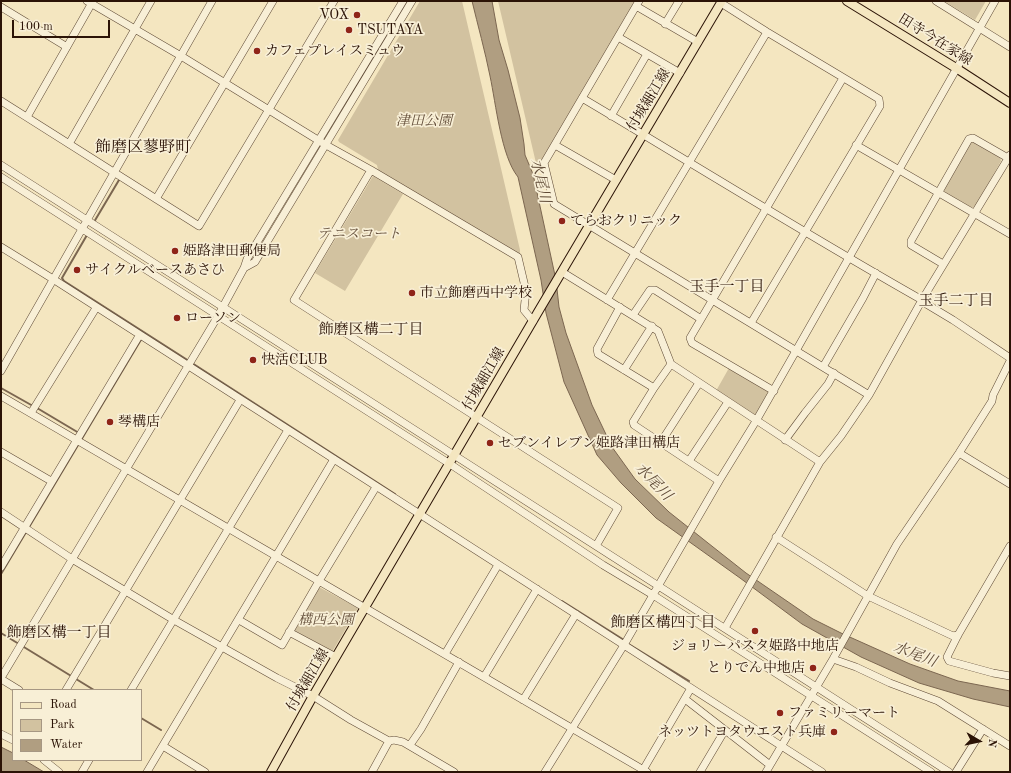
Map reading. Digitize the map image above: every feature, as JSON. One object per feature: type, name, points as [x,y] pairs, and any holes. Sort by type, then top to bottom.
[{"type":"main road","name":"田寺今在家線","points":[[847,1],[1010,103]]},
{"type":"main road","name":"付城細江線","points":[[271,772],[365,607],[722,2]]},
{"type":"street","points":[[68,144],[151,1]]},
{"type":"street","points":[[1,371],[52,279],[212,1]]},
{"type":"street","points":[[156,200],[273,1]]},
{"type":"street","points":[[1,102],[198,226],[334,1]]},
{"type":"street","points":[[17,689],[1,679],[218,316],[222,306],[244,268],[247,259],[403,1]]},
{"type":"street","points":[[244,268],[255,262],[412,1]]},
{"type":"street","points":[[665,24],[679,1]]},
{"type":"street","points":[[936,1],[1010,47]]},
{"type":"street","points":[[545,772],[624,645],[719,481],[774,391],[995,1]]},
{"type":"street","points":[[27,117],[91,2],[326,145],[518,257],[526,290],[524,310],[533,321]]},
{"type":"street","points":[[722,2],[767,32],[879,99],[880,106],[750,323]]},
{"type":"street","points":[[698,42],[665,24],[638,4],[544,163],[554,204],[869,394]]},
{"type":"street","points":[[1,7],[67,47]]},
{"type":"street","points":[[607,300],[636,254],[767,32]]},
{"type":"street","points":[[618,37],[680,73]]},
{"type":"street","points":[[611,116],[647,54]]},
{"type":"street","points":[[774,391],[692,343],[690,338],[843,78]]},
{"type":"street","points":[[582,98],[805,232],[922,300],[1010,358]]},
{"type":"street","points":[[725,628],[820,462],[869,394],[922,300],[944,264],[974,213],[1009,157],[973,138],[969,139],[911,241],[912,245],[944,264]]},
{"type":"street","points":[[555,145],[616,180]]},
{"type":"street","points":[[856,145],[1010,234]]},
{"type":"street","points":[[1,166],[949,772]]},
{"type":"street","points":[[371,170],[294,300],[618,508],[596,546]]},
{"type":"street","points":[[1,177],[450,464],[596,560],[931,772]]},
{"type":"street","points":[[1,248],[52,279],[822,772]]},
{"type":"street","points":[[562,272],[652,326],[658,331],[671,364],[820,462]]},
{"type":"street","points":[[823,367],[876,273]]},
{"type":"street","points":[[633,315],[650,290],[655,290],[701,318]]},
{"type":"street","points":[[620,307],[597,349],[598,354],[654,388]]},
{"type":"street","points":[[31,413],[96,308]]},
{"type":"street","points":[[624,370],[652,326]]},
{"type":"street","points":[[1,567],[139,336]]},
{"type":"street","points":[[766,772],[833,659],[897,544],[959,453],[992,401],[1010,361]]},
{"type":"street","points":[[671,364],[633,422],[634,425],[719,481]]},
{"type":"street","points":[[785,440],[828,384],[834,373]]},
{"type":"street","points":[[661,442],[699,383]]},
{"type":"street","points":[[1,396],[645,771],[691,688]]},
{"type":"street","points":[[67,689],[240,400]]},
{"type":"street","points":[[689,461],[728,402]]},
{"type":"street","points":[[132,689],[288,430]]},
{"type":"street","points":[[1,452],[51,481]]},
{"type":"street","points":[[959,453],[1010,484]]},
{"type":"street","points":[[147,772],[334,460]]},
{"type":"street","points":[[239,620],[282,645],[376,486]]},
{"type":"street","points":[[1,512],[72,559],[222,648],[313,696],[388,741],[399,740],[410,745],[454,772]]},
{"type":"street","points":[[776,537],[868,596],[953,636],[958,635]]},
{"type":"street","points":[[1010,546],[958,635],[948,656],[949,661],[1010,676]]},
{"type":"street","points":[[445,654],[498,565]]},
{"type":"street","points":[[484,677],[537,589]]},
{"type":"street","points":[[523,700],[576,614]]},
{"type":"street","points":[[290,632],[336,657]]},
{"type":"street","points":[[833,659],[938,701],[1010,746]]},
{"type":"street","points":[[410,745],[421,729],[459,662]]},
{"type":"street","points":[[685,699],[770,765]]},
{"type":"street","points":[[956,772],[983,729]]},
{"type":"street","points":[[700,772],[725,730]]},
{"type":"street","points":[[1,734],[12,740]]},
{"type":"street","points":[[372,772],[388,741]]},
{"type":"street","points":[[163,746],[205,772]]},
{"type":"street","points":[[45,761],[59,772]]},
{"type":"street","points":[[82,772],[88,761]]},
{"type":"green space","name":"津田公園","points":[[420,1],[462,1],[520,250],[520,256],[378,170],[377,165],[338,140]]},
{"type":"green space","points":[[498,1],[636,1],[542,162],[536,163]]},
{"type":"green space","points":[[944,1],[986,1],[975,20]]},
{"type":"green space","points":[[974,142],[1000,157],[1001,161],[977,204],[974,207],[971,207],[945,193],[944,189],[970,143]]},
{"type":"green space","name":"テニスコート","points":[[373,176],[403,194],[345,291],[315,273]]},
{"type":"green space","points":[[729,368],[769,391],[755,416],[716,391]]},
{"type":"green space","name":"構西公園","points":[[319,587],[358,608],[332,652],[294,631]]},
{"type":"water","points":[[472,1],[492,1],[499,40],[520,118],[525,155],[533,174],[556,280],[559,307],[566,333],[592,405],[612,447],[635,479],[669,512],[746,573],[813,619],[910,664],[958,681],[1010,691],[1010,707],[973,699],[919,683],[861,657],[802,624],[656,518],[621,483],[597,455],[564,382],[546,313],[541,280],[518,177],[512,168],[503,143],[488,67]]},
{"type":"water","points":[[1,747],[12,752],[12,761],[26,761],[44,772],[1,772]]},
{"type":"waterway","points":[[94,222],[119,180]]},
{"type":"waterway","points":[[87,235],[62,278],[64,281],[189,361]]},
{"type":"waterway","points":[[1,574],[142,338]]},
{"type":"waterway","points":[[192,363],[395,494]]},
{"type":"waterway","points":[[1,388],[33,406]]},
{"type":"waterway","points":[[37,408],[79,433]]},
{"type":"waterway","points":[[562,601],[624,640]]},
{"type":"waterway","points":[[1,633],[92,689]]},
{"type":"waterway","points":[[627,643],[689,681]]},
{"type":"waterway","points":[[142,719],[161,730]]},
{"type":"place","name":"VOX","points":[[357,15]]},
{"type":"place","name":"TSUTAYA","points":[[349,30]]},
{"type":"place","name":"カフェプレイスミュウ","points":[[257,51]]},
{"type":"place","name":"てらおクリニック","points":[[562,221]]},
{"type":"place","name":"姫路津田郵便局","points":[[175,251]]},
{"type":"place","name":"サイクルベースあさひ","points":[[77,270]]},
{"type":"place","name":"市立飾磨西中学校","points":[[412,293]]},
{"type":"place","name":"ローソン","points":[[177,318]]},
{"type":"place","name":"快活CLUB","points":[[253,360]]},
{"type":"place","name":"琴構店","points":[[110,422]]},
{"type":"place","name":"セブンイレブン姫路津田構店","points":[[490,443]]},
{"type":"place","name":"ジョリーパスタ姫路中地店","points":[[755,631]]},
{"type":"place","name":"とりでん中地店","points":[[813,668]]},
{"type":"place","name":"ファミリーマート","points":[[780,713]]},
{"type":"place","name":"ネッツトヨタウエスト兵庫","points":[[834,732]]},
{"type":"district","name":"飾磨区蓼野町","points":[[143,148]]},
{"type":"district","name":"玉手一丁目","points":[[727,287]]},
{"type":"district","name":"玉手二丁目","points":[[956,301]]},
{"type":"district","name":"飾磨区構二丁目","points":[[371,330]]},
{"type":"district","name":"飾磨区構四丁目","points":[[663,623]]},
{"type":"district","name":"飾磨区構一丁目","points":[[59,633]]},
{"type":"water label","name":"水尾川","points":[[540,181]]},
{"type":"water label","name":"水尾川","points":[[653,482]]},
{"type":"water label","name":"水尾川","points":[[915,655]]}]
